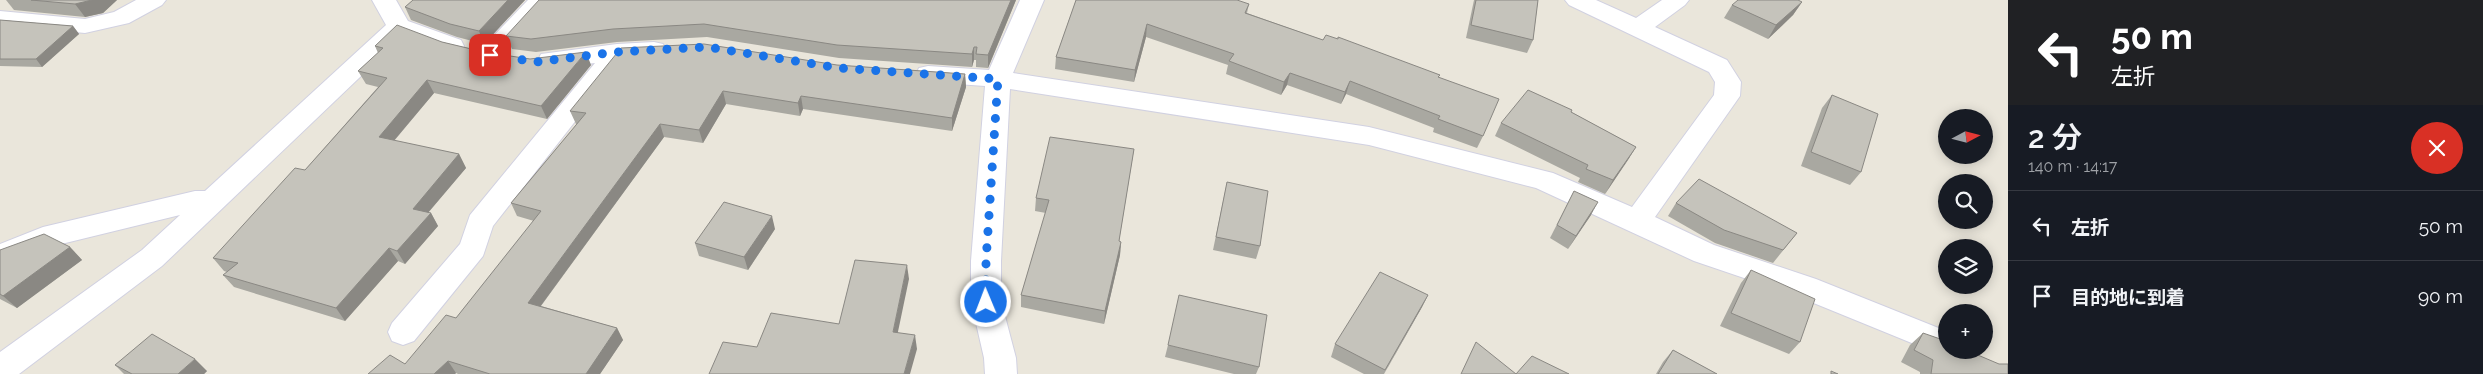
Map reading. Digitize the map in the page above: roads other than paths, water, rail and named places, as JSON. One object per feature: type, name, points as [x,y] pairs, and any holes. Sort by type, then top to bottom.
[{"type":"street","points":[[0,18],[85,26],[121,18],[154,0]]},
{"type":"street","points":[[384,0],[400,26],[450,45],[490,55],[536,62],[617,52],[677,49]]},
{"type":"street","points":[[490,55],[541,0]]},
{"type":"street","points":[[1001,374],[1000,358],[986,302],[986,261],[998,79],[1032,0]]},
{"type":"street","points":[[1577,0],[1718,66],[1728,82],[1727,96],[1638,221]]},
{"type":"street","points":[[1638,28],[1677,0]]},
{"type":"street","points":[[0,373],[152,258],[400,26]]},
{"type":"street","points":[[403,332],[473,248],[480,223],[617,52]]},
{"type":"street","points":[[909,73],[998,79],[1369,136],[1543,180],[1638,221],[1704,254],[1805,287],[1938,341]]},
{"type":"street","points":[[0,256],[43,238],[195,201],[212,202]]}]
